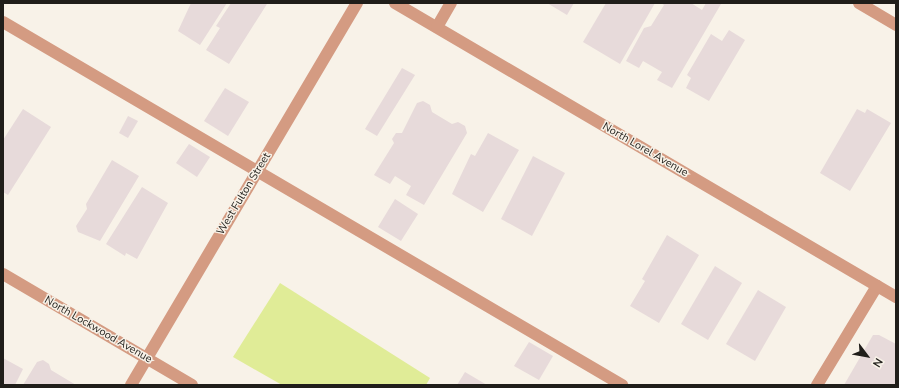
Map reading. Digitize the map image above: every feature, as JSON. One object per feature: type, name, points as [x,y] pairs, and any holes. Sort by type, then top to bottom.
[{"type":"street","name":"West Fulton Street","points":[[131,385],[357,3]]},
{"type":"street","name":"North Lorel Avenue","points":[[395,3],[896,297]]},
{"type":"street","points":[[436,28],[451,3]]},
{"type":"street","points":[[859,3],[896,25]]},
{"type":"street","points":[[3,22],[622,385]]},
{"type":"street","name":"North Lockwood Avenue","points":[[3,274],[192,385]]},
{"type":"street","points":[[817,385],[877,286]]},
{"type":"green space","points":[[280,283],[430,378],[426,385],[282,385],[233,357]]},
{"type":"building","points":[[191,3],[227,3],[200,45],[178,31]]},
{"type":"building","points":[[231,3],[267,4],[229,64],[206,50],[220,28],[216,26]]},
{"type":"building","points":[[547,3],[574,3],[567,15]]},
{"type":"building","points":[[606,3],[655,3],[620,64],[583,42]]},
{"type":"building","points":[[661,3],[691,3],[702,10],[706,3],[721,4],[672,88],[657,80],[662,72],[643,61],[639,68],[626,61],[644,28],[651,26],[664,5]]},
{"type":"building","points":[[729,30],[745,40],[709,101],[686,88],[691,78],[687,75],[711,34],[722,41]]},
{"type":"building","points":[[402,68],[415,75],[377,136],[365,129]]},
{"type":"building","points":[[225,88],[249,102],[228,136],[204,121]]},
{"type":"building","points":[[423,101],[430,105],[432,112],[452,124],[458,122],[465,126],[467,133],[424,205],[406,195],[411,186],[395,176],[390,184],[374,175],[394,143],[392,139],[396,133],[402,133],[417,103]]},
{"type":"building","points":[[23,109],[51,127],[8,195],[3,192],[3,140]]},
{"type":"building","points":[[857,109],[865,113],[867,109],[891,123],[850,191],[820,173]]},
{"type":"building","points":[[128,116],[138,121],[128,138],[119,133]]},
{"type":"building","points":[[488,133],[519,150],[483,212],[452,194],[471,154],[475,156]]},
{"type":"building","points":[[189,144],[210,157],[197,177],[176,163]]},
{"type":"building","points":[[533,156],[565,173],[532,236],[501,219]]},
{"type":"building","points":[[112,160],[139,176],[100,241],[78,232],[76,226],[87,209],[86,204]]},
{"type":"building","points":[[142,187],[168,203],[137,259],[126,253],[125,256],[106,244]]},
{"type":"building","points":[[395,199],[418,214],[401,241],[378,227]]},
{"type":"building","points":[[667,235],[699,255],[659,323],[630,306],[645,281],[642,279]]},
{"type":"building","points":[[715,266],[742,283],[708,340],[681,324]]},
{"type":"building","points":[[758,290],[786,307],[755,361],[726,344]]},
{"type":"building","points":[[873,335],[879,335],[896,344],[896,385],[844,385]]},
{"type":"building","points":[[529,342],[553,356],[539,380],[514,366]]},
{"type":"building","points":[[3,358],[23,369],[15,385],[3,385]]},
{"type":"building","points":[[43,360],[49,364],[51,370],[76,385],[23,385],[37,362]]},
{"type":"building","points":[[465,372],[487,385],[457,385]]}]
